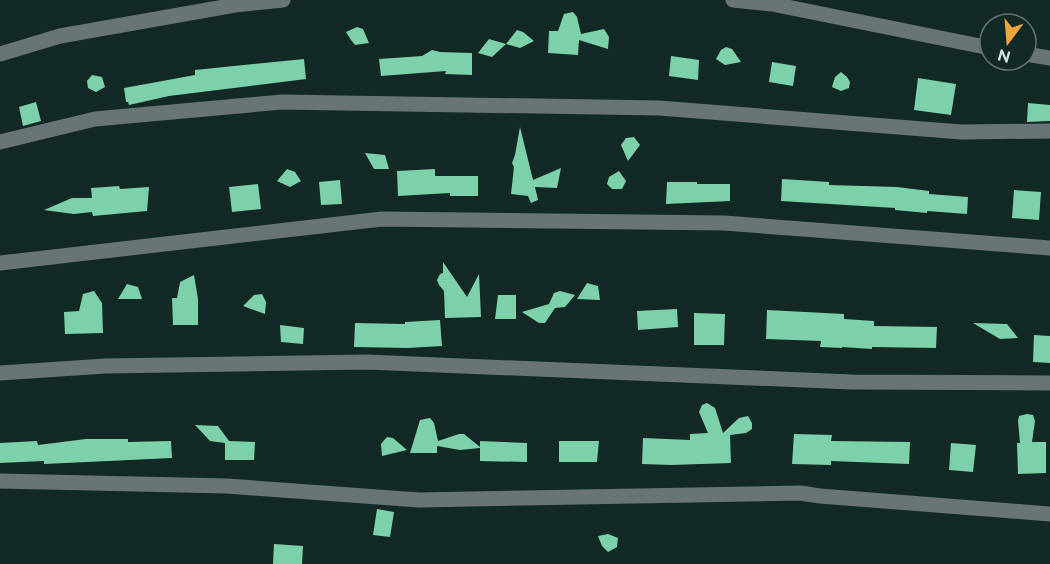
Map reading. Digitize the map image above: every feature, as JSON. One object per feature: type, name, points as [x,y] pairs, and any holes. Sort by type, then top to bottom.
[{"type":"street","points":[[0,54],[60,36],[235,5],[283,0]]},
{"type":"street","points":[[733,0],[772,4],[978,46]]},
{"type":"street","points":[[0,142],[95,118],[282,102],[659,108],[961,132],[1050,131]]},
{"type":"street","points":[[0,263],[381,219],[724,223],[1050,248]]},
{"type":"street","points":[[0,373],[105,366],[367,362],[852,382],[1050,383]]},
{"type":"street","points":[[0,481],[227,486],[419,500],[800,493],[1050,514]]},
{"type":"building","points":[[573,12],[577,17],[581,34],[604,29],[609,37],[608,49],[579,40],[578,55],[548,53],[549,31],[558,31],[564,14]]},
{"type":"building","points":[[357,27],[363,29],[369,43],[355,45],[351,40],[346,32]]},
{"type":"building","points":[[517,30],[534,41],[520,48],[506,44]]},
{"type":"building","points":[[489,39],[506,44],[492,57],[478,53]]},
{"type":"building","points":[[726,47],[732,49],[741,62],[725,65],[716,59],[721,50]]},
{"type":"building","points":[[432,50],[472,53],[472,75],[445,74],[446,71],[381,76],[379,59],[422,56]]},
{"type":"building","points":[[671,56],[699,60],[698,80],[669,76]]},
{"type":"building","points":[[304,59],[306,79],[169,96],[129,105],[126,102],[124,88],[195,75],[195,70]]},
{"type":"building","points":[[772,62],[796,66],[793,86],[769,82]]},
{"type":"building","points":[[841,72],[850,82],[849,88],[841,91],[832,87],[835,77]]},
{"type":"building","points":[[92,75],[102,77],[105,87],[96,92],[88,88],[87,81]]},
{"type":"building","points":[[918,78],[956,84],[951,115],[914,110]]},
{"type":"building","points":[[36,102],[41,121],[23,126],[19,107]]},
{"type":"building","points":[[1028,103],[1050,105],[1050,121],[1027,122]]},
{"type":"building","points":[[520,127],[533,180],[561,168],[557,188],[535,187],[538,200],[531,203],[528,196],[511,194],[514,167],[512,163]]},
{"type":"building","points":[[634,137],[640,145],[628,161],[621,145],[626,138]]},
{"type":"building","points":[[365,153],[385,155],[389,169],[374,169]]},
{"type":"building","points":[[287,169],[295,172],[301,181],[290,187],[277,181]]},
{"type":"building","points":[[435,169],[435,176],[478,176],[478,196],[450,196],[450,193],[398,196],[397,171]]},
{"type":"building","points":[[619,171],[626,181],[622,189],[612,189],[607,184],[609,177]]},
{"type":"building","points":[[782,179],[829,182],[829,185],[897,187],[929,191],[929,194],[968,197],[967,214],[781,201]]},
{"type":"building","points":[[340,180],[342,204],[321,205],[319,182]]},
{"type":"building","points":[[667,182],[730,184],[730,201],[666,204]]},
{"type":"building","points":[[258,184],[261,209],[232,212],[229,187]]},
{"type":"building","points":[[119,186],[120,189],[149,187],[147,211],[93,216],[92,212],[74,214],[44,210],[72,198],[92,198],[91,188]]},
{"type":"building","points":[[1014,190],[1041,192],[1039,220],[1012,218]]},
{"type":"building","points":[[443,262],[467,297],[479,274],[481,317],[445,318],[444,291],[437,280],[443,273]]},
{"type":"building","points":[[194,275],[198,299],[198,325],[173,325],[172,298],[177,298],[180,282]]},
{"type":"building","points":[[587,283],[598,286],[600,300],[577,299]]},
{"type":"building","points":[[127,284],[138,287],[142,299],[118,299]]},
{"type":"building","points":[[94,291],[102,303],[103,333],[65,334],[64,312],[79,311],[83,294]]},
{"type":"building","points":[[560,291],[575,295],[565,307],[555,308],[545,323],[539,323],[522,312],[549,304],[554,293]]},
{"type":"building","points":[[262,294],[266,302],[265,314],[243,306],[254,295]]},
{"type":"building","points":[[498,295],[516,295],[516,319],[495,319]]},
{"type":"building","points":[[677,309],[678,327],[638,330],[637,311]]},
{"type":"building","points":[[767,310],[844,314],[844,319],[874,321],[874,326],[937,327],[936,348],[820,347],[821,341],[766,339]]},
{"type":"building","points":[[694,313],[725,314],[724,345],[694,345]]},
{"type":"building","points":[[440,320],[442,346],[354,347],[355,323],[405,324],[405,322]]},
{"type":"building","points":[[973,323],[1007,324],[1018,338],[1000,339]]},
{"type":"building","points":[[280,325],[304,328],[303,344],[281,342]]},
{"type":"building","points":[[1034,335],[1050,336],[1050,363],[1033,362]]},
{"type":"building","points":[[707,403],[715,408],[723,433],[739,418],[748,416],[752,423],[752,429],[746,433],[730,435],[731,463],[642,464],[643,438],[690,440],[690,434],[708,433],[699,412],[702,405]]},
{"type":"building","points":[[1033,415],[1035,421],[1032,442],[1046,442],[1046,473],[1018,474],[1017,443],[1020,443],[1018,421],[1019,416]]},
{"type":"building","points":[[430,418],[434,423],[438,441],[464,434],[480,447],[480,441],[527,443],[527,462],[480,461],[480,448],[460,450],[437,446],[437,453],[410,453],[420,420]]},
{"type":"building","points":[[195,425],[218,426],[229,441],[255,442],[254,460],[225,460],[225,443],[210,441]]},
{"type":"building","points":[[794,434],[832,435],[831,441],[910,442],[909,464],[831,461],[831,465],[792,464]]},
{"type":"building","points":[[387,437],[393,438],[407,450],[382,456],[381,444]]},
{"type":"building","points":[[86,439],[128,439],[128,442],[171,441],[172,458],[44,464],[44,461],[0,463],[0,443],[37,441],[38,445]]},
{"type":"building","points":[[559,441],[599,441],[597,462],[559,462]]},
{"type":"building","points":[[951,443],[976,445],[973,472],[949,470]]},
{"type":"building","points":[[377,509],[394,512],[390,537],[373,535]]},
{"type":"building","points":[[608,534],[618,538],[617,547],[608,552],[602,546],[598,536]]},
{"type":"building","points":[[274,544],[303,546],[302,564],[273,564]]}]
